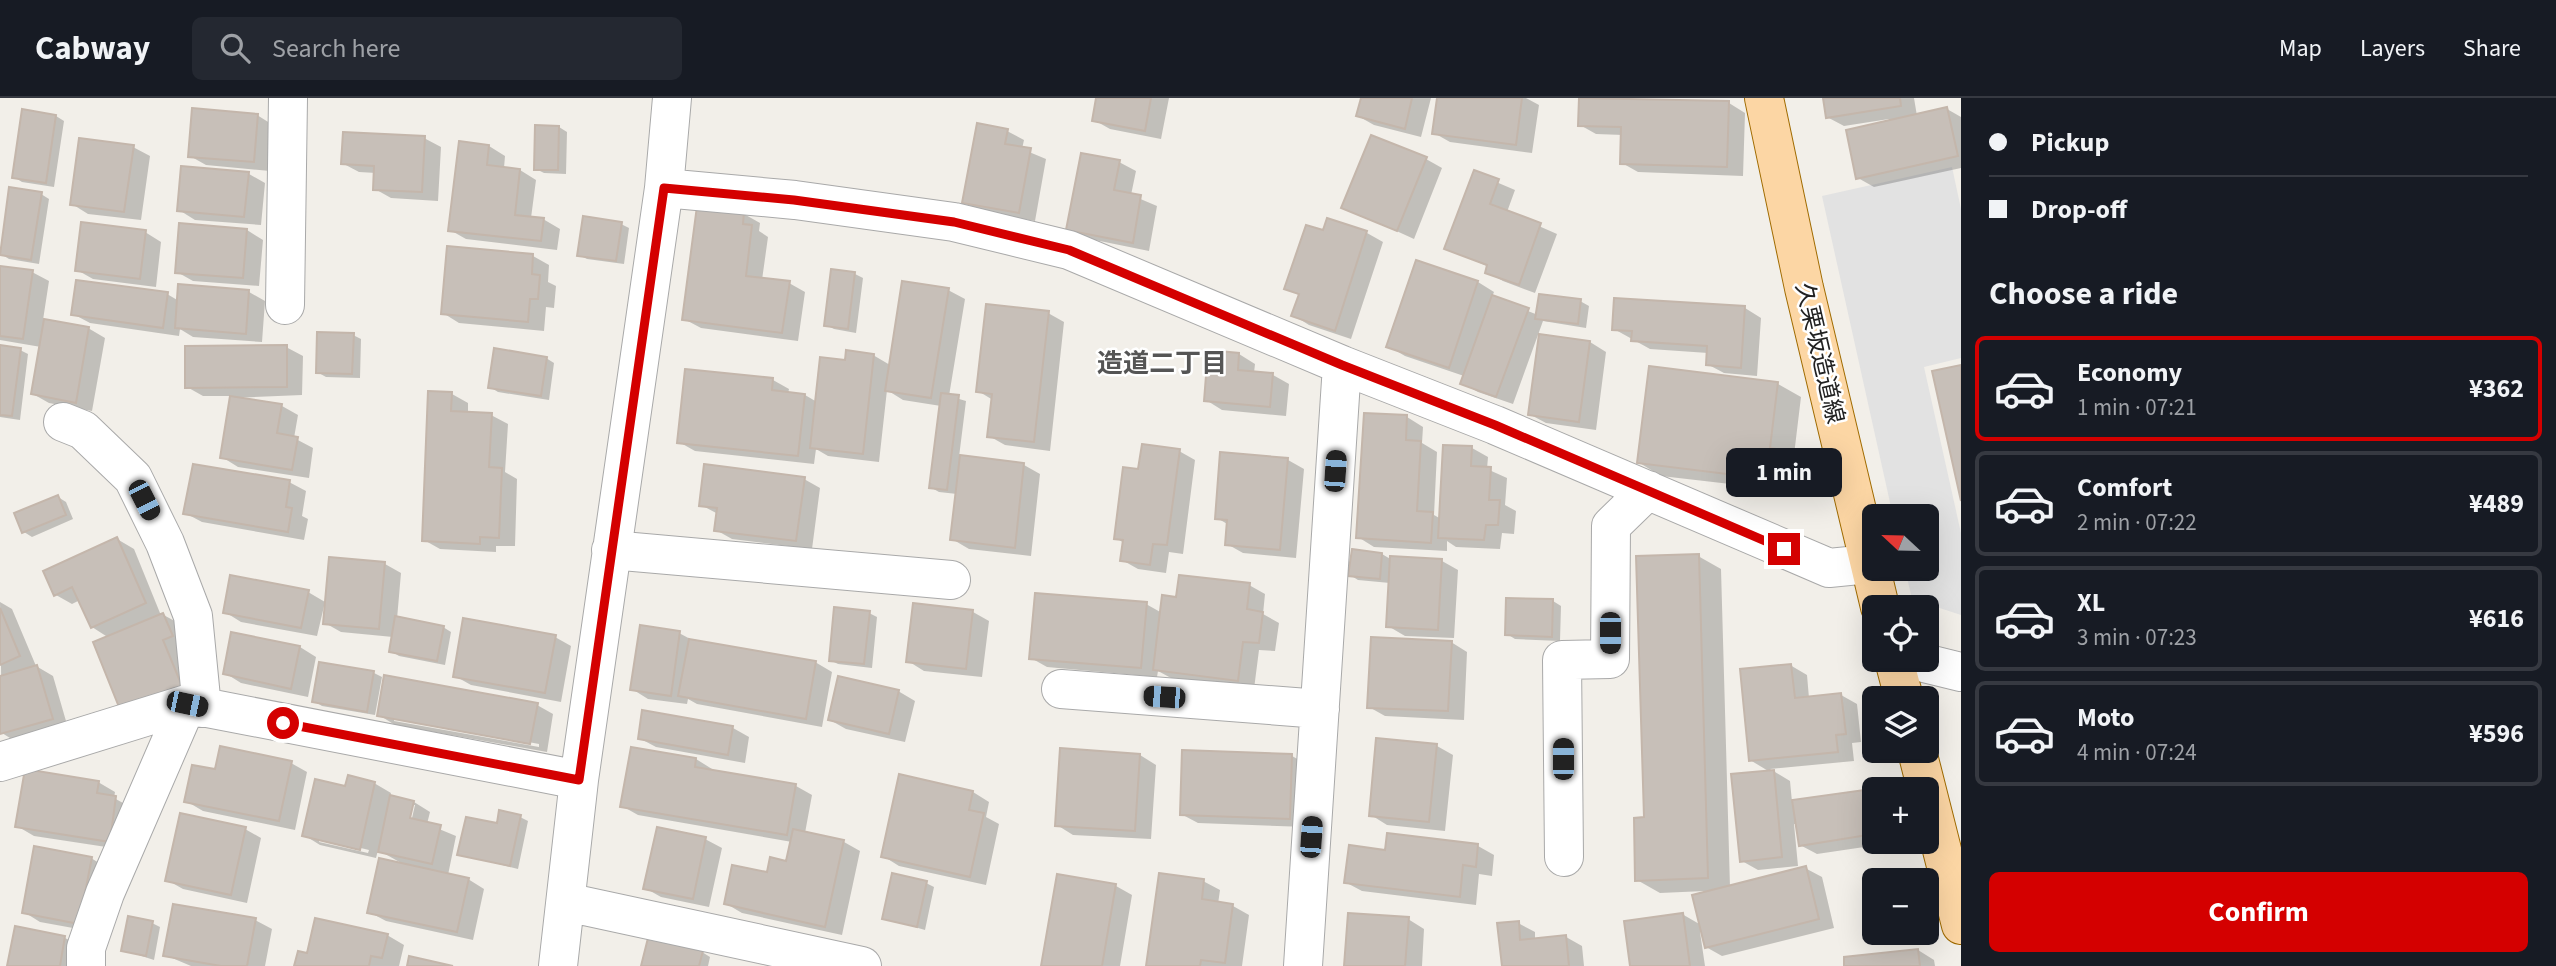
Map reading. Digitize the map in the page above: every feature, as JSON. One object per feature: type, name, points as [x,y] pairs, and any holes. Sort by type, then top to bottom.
[{"type":"main road","name":"久栗坂造道線","points":[[1764,98],[1804,288],[1862,534]]},
{"type":"main road","points":[[1920,763],[1961,925]]},
{"type":"street","points":[[285,305],[288,98]]},
{"type":"street","points":[[558,966],[579,780],[664,188],[672,98]]},
{"type":"street","points":[[664,188],[794,200],[954,222],[1069,250],[1342,365],[1495,425],[1829,568],[1862,565]]},
{"type":"street","points":[[1303,966],[1342,365]]},
{"type":"street","points":[[63,422],[83,430],[133,478],[165,543],[193,616],[195,706],[105,893],[86,948],[86,966]]},
{"type":"street","points":[[1564,857],[1562,660],[1610,659],[1611,526],[1648,490]]},
{"type":"street","points":[[611,550],[951,580]]},
{"type":"street","points":[[1939,667],[1961,672]]},
{"type":"street","points":[[1060,689],[1320,709]]},
{"type":"street","points":[[0,762],[195,706],[579,780]]},
{"type":"street","points":[[566,902],[862,966]]},
{"type":"shaded area","points":[[1952,167],[1961,209],[1961,358],[1924,367],[1961,533],[1961,615],[1939,608],[1939,595],[1911,595],[1908,581],[1939,581],[1939,504],[1890,504],[1822,196]]},
{"type":"building","points":[[1096,98],[1151,98],[1145,131],[1092,121]]},
{"type":"building","points":[[1361,98],[1412,98],[1405,129],[1356,116]]},
{"type":"building","points":[[1437,98],[1522,98],[1516,145],[1432,134]]},
{"type":"building","points":[[1579,98],[1729,101],[1727,167],[1620,164],[1621,127],[1578,126]]},
{"type":"building","points":[[1823,98],[1900,98],[1901,106],[1826,118]]},
{"type":"building","points":[[1947,107],[1958,156],[1856,179],[1846,130]]},
{"type":"building","points":[[192,108],[258,114],[254,162],[188,157]]},
{"type":"building","points":[[22,109],[56,115],[46,183],[12,178]]},
{"type":"building","points":[[977,123],[1008,129],[1005,144],[1031,148],[1019,213],[962,203]]},
{"type":"building","points":[[535,125],[559,126],[558,170],[534,170]]},
{"type":"building","points":[[343,132],[425,136],[422,192],[373,190],[374,166],[341,164]]},
{"type":"building","points":[[1371,135],[1427,157],[1397,231],[1341,208]]},
{"type":"building","points":[[79,138],[134,145],[124,212],[70,205]]},
{"type":"building","points":[[459,141],[489,145],[487,165],[520,169],[515,215],[544,218],[541,241],[448,231]]},
{"type":"building","points":[[1081,153],[1120,160],[1114,190],[1141,195],[1133,243],[1066,230]]},
{"type":"building","points":[[181,166],[249,172],[244,217],[177,211]]},
{"type":"building","points":[[1474,170],[1499,179],[1490,204],[1541,223],[1519,285],[1485,273],[1487,265],[1444,249]]},
{"type":"building","points":[[9,187],[42,192],[31,260],[0,255]]},
{"type":"building","points":[[697,206],[744,212],[743,224],[752,225],[746,276],[790,281],[782,333],[682,320]]},
{"type":"building","points":[[583,216],[622,222],[616,261],[577,256]]},
{"type":"building","points":[[1327,218],[1367,231],[1335,331],[1291,316],[1299,294],[1284,289],[1306,225],[1323,230]]},
{"type":"building","points":[[81,222],[146,230],[140,279],[75,271]]},
{"type":"building","points":[[179,223],[247,229],[243,278],[175,273]]},
{"type":"building","points":[[447,246],[533,254],[532,274],[540,275],[538,299],[530,299],[528,322],[441,314]]},
{"type":"building","points":[[1416,260],[1478,281],[1449,368],[1386,347]]},
{"type":"building","points":[[0,266],[33,270],[23,339],[0,336]]},
{"type":"building","points":[[831,269],[855,272],[848,329],[824,326]]},
{"type":"building","points":[[76,280],[168,292],[163,328],[71,315]]},
{"type":"building","points":[[902,281],[949,288],[931,398],[885,391]]},
{"type":"building","points":[[178,284],[249,290],[246,334],[175,328]]},
{"type":"building","points":[[1539,294],[1581,299],[1578,324],[1535,319]]},
{"type":"building","points":[[1492,295],[1529,308],[1496,397],[1460,384]]},
{"type":"building","points":[[1614,298],[1745,306],[1741,368],[1706,365],[1707,346],[1631,341],[1632,331],[1612,330]]},
{"type":"building","points":[[986,304],[1049,311],[1034,442],[987,437],[992,394],[976,392]]},
{"type":"building","points":[[44,319],[89,327],[76,403],[31,394]]},
{"type":"building","points":[[317,332],[354,333],[352,374],[316,373]]},
{"type":"building","points":[[1539,334],[1590,341],[1579,422],[1528,415]]},
{"type":"building","points":[[0,345],[21,348],[12,416],[0,415]]},
{"type":"building","points":[[287,345],[287,387],[185,388],[185,346]]},
{"type":"building","points":[[494,348],[547,357],[541,396],[488,388]]},
{"type":"building","points":[[846,350],[874,354],[863,454],[810,448],[820,357],[845,360]]},
{"type":"building","points":[[1208,350],[1239,353],[1238,370],[1273,373],[1270,407],[1204,401]]},
{"type":"building","points":[[1961,365],[1961,501],[1932,371]]},
{"type":"building","points":[[1649,366],[1778,382],[1770,448],[1790,451],[1785,481],[1637,463]]},
{"type":"building","points":[[685,369],[773,378],[772,390],[805,394],[798,456],[677,443]]},
{"type":"building","points":[[428,391],[452,392],[451,411],[492,413],[489,467],[502,468],[499,538],[480,537],[480,544],[422,541]]},
{"type":"building","points":[[941,393],[959,395],[947,490],[929,488]]},
{"type":"building","points":[[230,396],[282,404],[277,433],[298,437],[292,470],[220,458]]},
{"type":"building","points":[[1364,413],[1407,415],[1406,440],[1421,441],[1417,511],[1433,512],[1431,543],[1356,538]]},
{"type":"building","points":[[1142,444],[1180,449],[1167,545],[1153,544],[1150,565],[1120,561],[1123,540],[1114,539],[1123,467],[1138,469]]},
{"type":"building","points":[[1443,445],[1472,446],[1471,466],[1491,467],[1489,500],[1500,500],[1498,525],[1486,525],[1484,540],[1438,538]]},
{"type":"building","points":[[1220,452],[1288,458],[1280,550],[1225,545],[1227,520],[1215,519]]},
{"type":"building","points":[[960,455],[1024,463],[1015,548],[950,540]]},
{"type":"building","points":[[193,464],[290,480],[286,507],[292,508],[288,532],[183,514]]},
{"type":"building","points":[[704,464],[805,477],[796,541],[714,531],[717,508],[699,506]]},
{"type":"building","points":[[58,495],[66,515],[22,533],[14,513]]},
{"type":"building","points":[[117,537],[146,603],[91,628],[72,587],[54,596],[43,571]]},
{"type":"building","points":[[1352,549],[1382,553],[1380,579],[1348,576]]},
{"type":"building","points":[[1699,554],[1708,878],[1635,881],[1634,818],[1644,817],[1636,556]]},
{"type":"building","points":[[1390,556],[1442,559],[1438,630],[1386,627]]},
{"type":"building","points":[[329,557],[385,562],[379,629],[323,624]]},
{"type":"building","points":[[230,575],[309,590],[301,628],[223,613]]},
{"type":"building","points":[[1179,575],[1250,583],[1247,609],[1263,612],[1259,643],[1243,642],[1238,681],[1153,670],[1162,595],[1176,597]]},
{"type":"building","points":[[1035,593],[1147,602],[1141,668],[1029,659]]},
{"type":"building","points":[[1506,598],[1553,599],[1552,637],[1505,635]]},
{"type":"building","points":[[913,603],[973,610],[966,669],[906,662]]},
{"type":"building","points":[[834,607],[870,611],[864,664],[829,661]]},
{"type":"building","points":[[0,608],[20,656],[0,665]]},
{"type":"building","points":[[163,613],[173,636],[163,640],[182,686],[121,712],[93,642]]},
{"type":"building","points":[[395,616],[444,626],[437,661],[389,652]]},
{"type":"building","points":[[463,618],[556,635],[545,693],[453,677]]},
{"type":"building","points":[[640,625],[680,631],[671,696],[630,690]]},
{"type":"building","points":[[231,632],[300,646],[291,689],[223,674]]},
{"type":"building","points":[[1371,637],[1452,641],[1448,711],[1367,708]]},
{"type":"building","points":[[689,639],[816,661],[806,719],[678,696]]},
{"type":"building","points":[[319,662],[374,671],[367,712],[312,702]]},
{"type":"building","points":[[1791,664],[1795,698],[1841,693],[1846,734],[1836,735],[1838,752],[1749,761],[1740,669]]},
{"type":"building","points":[[37,665],[53,719],[0,734],[0,676]]},
{"type":"building","points":[[384,675],[538,703],[530,744],[377,716]]},
{"type":"building","points":[[838,676],[899,690],[889,734],[828,720]]},
{"type":"building","points":[[642,710],[733,726],[728,755],[638,739]]},
{"type":"building","points":[[1376,738],[1437,744],[1429,822],[1369,816]]},
{"type":"building","points":[[220,746],[292,761],[279,821],[184,802],[192,765],[215,769]]},
{"type":"building","points":[[631,747],[696,758],[695,767],[796,784],[787,835],[620,807]]},
{"type":"building","points":[[1060,748],[1140,754],[1135,831],[1055,826]]},
{"type":"building","points":[[1182,750],[1292,754],[1290,819],[1180,815]]},
{"type":"building","points":[[25,769],[99,781],[97,793],[116,796],[110,842],[15,827]]},
{"type":"building","points":[[1774,770],[1782,857],[1740,862],[1731,774]]},
{"type":"building","points":[[899,774],[973,791],[969,810],[984,813],[970,877],[881,857]]},
{"type":"building","points":[[348,775],[375,782],[360,850],[302,836],[315,779],[345,786]]},
{"type":"building","points":[[1862,790],[1862,836],[1799,846],[1792,800]]},
{"type":"building","points":[[390,795],[414,801],[410,818],[441,825],[432,864],[378,852]]},
{"type":"building","points":[[499,810],[521,815],[510,866],[457,855],[466,817],[497,823]]},
{"type":"building","points":[[180,813],[246,827],[231,895],[165,881]]},
{"type":"building","points":[[657,827],[706,837],[693,899],[643,889]]},
{"type":"building","points":[[793,829],[844,840],[825,927],[724,904],[732,865],[767,872],[770,857],[786,861]]},
{"type":"building","points":[[1387,833],[1478,844],[1476,867],[1463,865],[1460,897],[1344,883],[1349,845],[1385,850]]},
{"type":"building","points":[[34,846],[92,857],[79,924],[22,913]]},
{"type":"building","points":[[379,858],[469,878],[457,932],[367,913]]},
{"type":"building","points":[[1806,866],[1819,919],[1705,948],[1692,895]]},
{"type":"building","points":[[892,873],[927,881],[917,927],[882,919]]},
{"type":"building","points":[[1159,873],[1204,879],[1202,899],[1233,904],[1225,963],[1201,960],[1200,966],[1146,966]]},
{"type":"building","points":[[1057,874],[1116,884],[1102,966],[1041,966]]},
{"type":"building","points":[[173,904],[256,918],[247,966],[221,966],[163,956]]},
{"type":"building","points":[[1348,913],[1409,917],[1405,966],[1344,966]]},
{"type":"building","points":[[1683,913],[1690,966],[1630,966],[1624,921]]},
{"type":"building","points":[[128,916],[153,921],[146,956],[121,951]]},
{"type":"building","points":[[315,918],[388,934],[382,958],[371,956],[369,966],[294,966],[298,951],[307,953]]},
{"type":"building","points":[[1519,921],[1520,940],[1566,935],[1569,966],[1502,966],[1497,923]]},
{"type":"building","points":[[15,926],[65,936],[60,966],[7,966]]},
{"type":"building","points":[[648,938],[703,951],[699,966],[641,966]]},
{"type":"building","points":[[1918,949],[1920,966],[1844,966],[1844,957]]},
{"type":"building","points":[[409,956],[453,966],[407,966]]},
{"type":"district","name":"造道二丁目","points":[[1162,363]]},
{"type":"route","points":[[283,723],[579,780],[664,188],[794,200],[954,222],[1069,250],[1342,365],[1495,425],[1784,549]]}]
